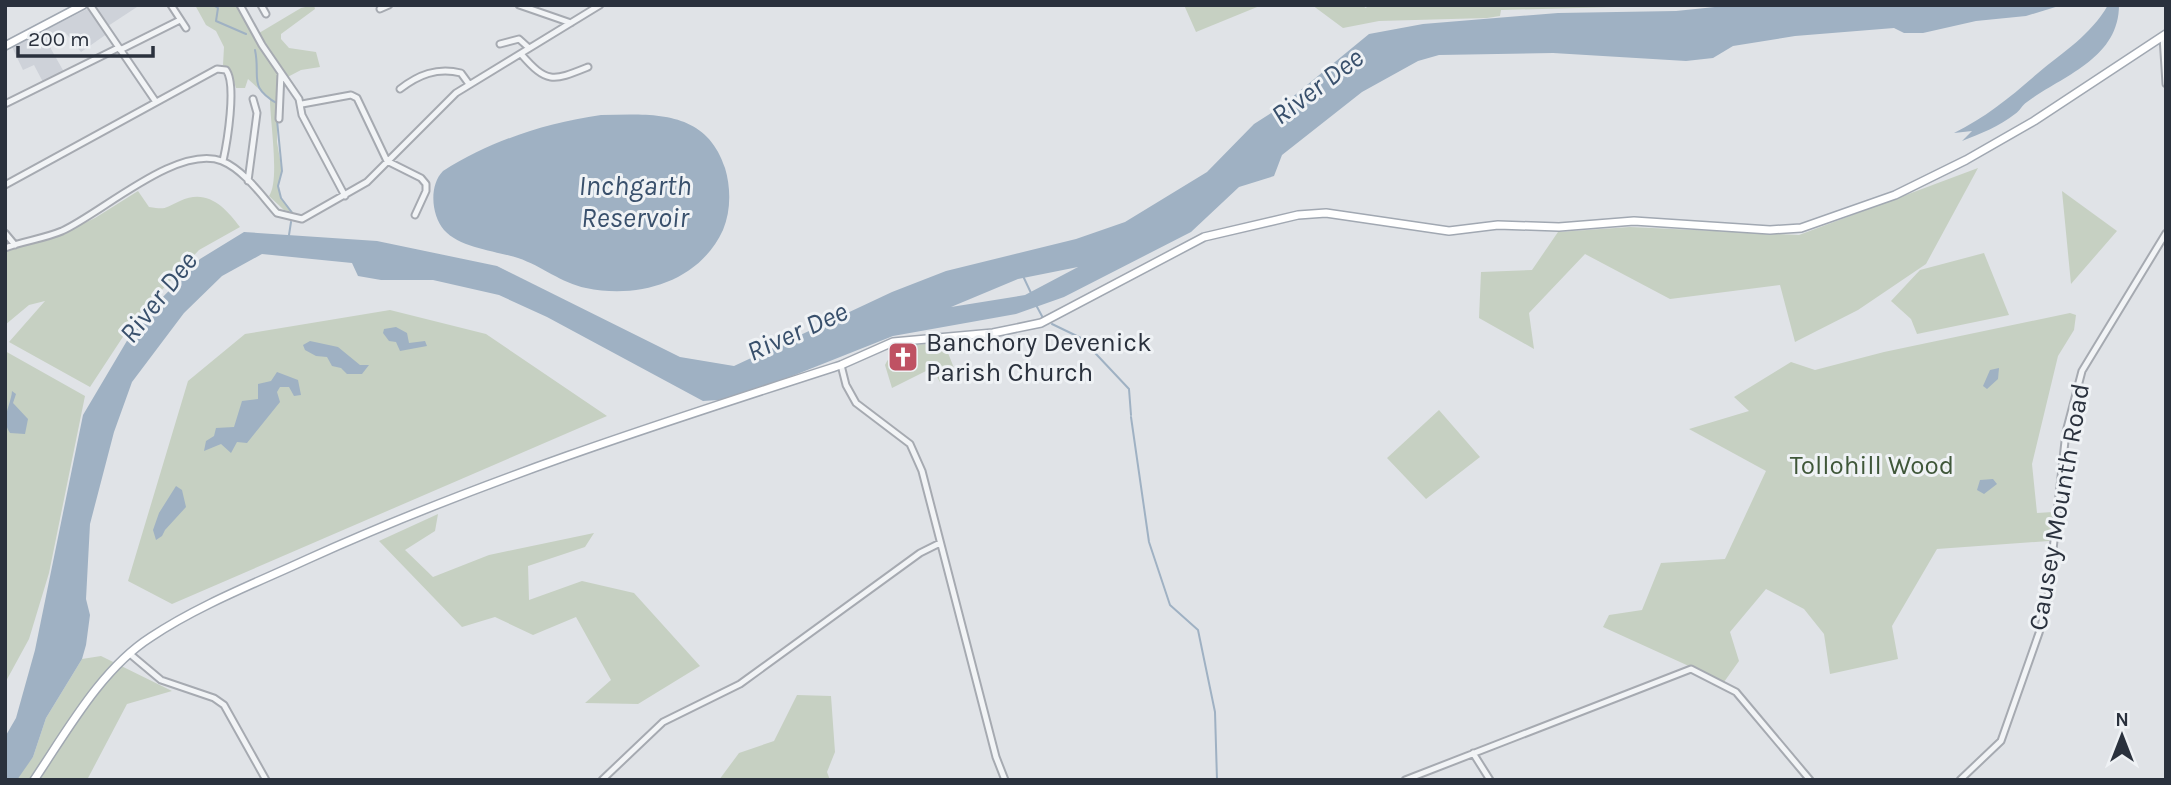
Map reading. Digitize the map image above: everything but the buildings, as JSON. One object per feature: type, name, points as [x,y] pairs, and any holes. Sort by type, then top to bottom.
[{"type":"main road","points":[[5,46],[80,6]]},
{"type":"main road","points":[[34,780],[103,683],[130,654],[151,637],[199,611],[376,528],[469,492],[841,365],[893,342],[993,333],[1041,323],[1066,313],[1204,237],[1298,215],[1343,215],[1449,231],[1498,225],[1559,227],[1634,221],[1770,230],[1801,228],[1895,195],[1966,160],[2034,121],[2164,35]]},
{"type":"street","points":[[90,5],[155,101]]},
{"type":"street","points":[[171,5],[186,28]]},
{"type":"street","points":[[240,5],[302,104],[302,115],[345,196]]},
{"type":"street","points":[[261,5],[265,14]]},
{"type":"street","points":[[380,9],[389,5]]},
{"type":"street","points":[[519,5],[570,23]]},
{"type":"street","points":[[5,248],[62,231],[91,217],[156,174],[181,163],[200,160],[223,161],[265,196],[276,213],[302,219],[367,182],[444,103],[470,84],[600,5]]},
{"type":"street","points":[[5,104],[180,20]]},
{"type":"street","points":[[2164,35],[2166,84]]},
{"type":"street","points":[[500,44],[521,40],[529,48]]},
{"type":"street","points":[[507,41],[509,50]]},
{"type":"street","points":[[521,54],[534,70],[551,78],[588,67]]},
{"type":"street","points":[[5,184],[216,69],[226,71],[232,81],[228,103],[230,125],[223,161]]},
{"type":"street","points":[[400,89],[410,86],[425,74],[446,71],[461,73],[470,84]]},
{"type":"street","points":[[279,120],[281,73]]},
{"type":"street","points":[[302,104],[355,97],[388,162],[421,178],[426,184],[426,191],[415,215]]},
{"type":"street","points":[[248,181],[257,113],[253,99]]},
{"type":"street","points":[[5,233],[15,245]]},
{"type":"street","name":"Causey Mounth Road","points":[[1960,780],[2001,741],[2048,604],[2066,432],[2082,371],[2166,233]]},
{"type":"street","points":[[841,365],[846,385],[856,403],[911,443],[922,471],[1005,780]]},
{"type":"street","points":[[602,780],[663,722],[740,684],[920,553],[940,543]]},
{"type":"street","points":[[130,654],[161,680],[214,698],[224,705],[266,780]]},
{"type":"street","points":[[1405,780],[1691,669],[1736,692],[1810,780]]},
{"type":"street","points":[[1473,753],[1490,780]]},
{"type":"shaded area","points":[[95,5],[140,5],[108,26],[111,31],[81,52],[65,32],[50,38],[51,49],[64,72],[43,82],[34,65],[23,70],[12,47]]},
{"type":"green space","points":[[195,5],[238,5],[254,36],[301,8],[314,5],[315,9],[281,34],[281,39],[289,48],[316,52],[320,67],[301,70],[278,82],[277,142],[282,171],[278,186],[281,198],[293,212],[284,210],[269,196],[274,178],[270,99],[248,79],[245,88],[236,88],[230,69],[223,65],[224,47],[216,31],[206,25]]},
{"type":"green space","points":[[1184,5],[1262,5],[1196,32]]},
{"type":"green space","points":[[1312,5],[1364,5],[1365,8],[1372,5],[1687,5],[1501,10],[1500,16],[1487,18],[1379,21],[1343,28]]},
{"type":"green space","points":[[1978,168],[1926,264],[1858,310],[1795,342],[1780,285],[1670,299],[1585,254],[1529,313],[1534,349],[1479,318],[1481,272],[1532,270],[1558,232],[1630,227],[1799,235]]},
{"type":"green space","points":[[138,191],[149,207],[155,208],[165,208],[190,198],[207,198],[222,207],[240,227],[199,250],[134,320],[90,387],[9,342],[45,301],[29,305],[5,325],[5,248],[52,238],[95,218]]},
{"type":"green space","points":[[2062,191],[2117,231],[2071,284]]},
{"type":"green space","points":[[1984,253],[2009,315],[1917,334],[1911,319],[1891,301],[1920,270]]},
{"type":"green space","points":[[390,310],[486,334],[607,416],[172,604],[128,581],[188,381],[245,334]]},
{"type":"green space","name":"Tollohill Wood","points":[[2070,313],[2076,315],[2074,330],[2058,356],[2032,464],[2037,513],[2053,512],[2049,541],[1937,549],[1892,626],[1898,659],[1830,674],[1824,634],[1804,609],[1766,589],[1730,632],[1739,661],[1724,682],[1603,627],[1609,615],[1642,610],[1661,563],[1725,559],[1766,471],[1689,429],[1749,411],[1734,397],[1791,362],[1815,370],[1884,352]]},
{"type":"green space","points":[[944,343],[956,373],[940,382],[932,368],[892,388],[885,365],[896,352],[910,346]]},
{"type":"green space","points":[[5,351],[85,396],[49,573],[29,639],[5,683]]},
{"type":"green space","points":[[1439,410],[1480,457],[1426,499],[1387,458]]},
{"type":"green space","points":[[438,514],[435,531],[405,550],[433,577],[489,555],[594,533],[585,547],[528,566],[529,600],[582,581],[634,593],[700,666],[638,704],[585,703],[611,680],[576,617],[533,635],[495,617],[462,627],[379,541]]},
{"type":"green space","points":[[101,656],[172,691],[127,704],[87,780],[15,780],[33,757],[46,718],[82,659]]},
{"type":"green space","points":[[797,695],[831,696],[835,752],[827,772],[830,780],[719,780],[739,753],[774,741]]},
{"type":"water","name":"River Dee","points":[[1734,5],[2062,5],[2026,16],[1976,21],[1923,33],[1904,33],[1894,28],[1795,36],[1733,46],[1713,58],[1686,61],[1553,53],[1439,55],[1418,61],[1362,92],[1282,155],[1274,176],[1239,187],[1191,232],[1064,297],[1016,314],[893,336],[734,399],[703,401],[547,317],[499,295],[433,280],[381,280],[358,276],[352,263],[262,254],[222,276],[184,313],[132,382],[114,432],[90,524],[86,599],[90,615],[82,659],[46,718],[33,757],[17,780],[5,780],[5,737],[16,718],[35,650],[83,415],[128,339],[156,304],[200,259],[244,232],[377,241],[497,266],[680,357],[734,366],[892,292],[946,271],[1076,239],[1125,222],[1207,172],[1254,124],[1279,108],[1369,34],[1423,24],[1558,13],[1676,11]],"holes":[[[1078,267],[1025,295],[951,307],[1018,279]]]},
{"type":"water","points":[[2108,5],[2119,5],[2116,24],[2110,39],[2086,64],[2027,102],[2017,113],[1983,133],[1962,141],[1972,131],[1954,133],[1998,106],[2076,42],[2093,26]]},
{"type":"water","name":"Inchgarth Reservoir","points":[[601,115],[675,119],[691,125],[705,135],[716,149],[727,176],[729,207],[723,230],[699,263],[665,283],[626,291],[606,291],[577,286],[518,258],[459,241],[444,230],[436,216],[433,200],[435,184],[443,171],[480,150],[538,128]]},
{"type":"water","points":[[396,327],[407,333],[409,343],[425,341],[427,346],[400,351],[396,342],[389,341],[383,333],[384,329]]},
{"type":"water","points":[[310,341],[338,347],[360,365],[369,365],[362,374],[347,374],[341,368],[332,366],[327,357],[316,356],[305,350],[303,345]]},
{"type":"water","points":[[1999,368],[1998,379],[1987,389],[1983,386],[1990,370]]},
{"type":"water","points":[[277,372],[298,380],[301,395],[294,396],[289,387],[280,387],[277,392],[280,402],[247,443],[237,442],[231,453],[221,444],[204,451],[206,441],[214,436],[216,428],[234,427],[242,401],[258,399],[258,384],[271,381]]},
{"type":"water","points":[[12,391],[16,394],[13,403],[28,419],[25,434],[10,433],[7,428],[6,417]]},
{"type":"water","points":[[1993,479],[1997,484],[1984,494],[1977,490],[1980,480]]},
{"type":"water","points":[[176,486],[182,490],[186,507],[156,540],[153,530],[159,513]]},
{"type":"waterway","points":[[213,5],[218,8],[216,21],[246,34]]},
{"type":"waterway","points":[[255,50],[259,86],[268,98],[278,104]]},
{"type":"waterway","points":[[277,120],[282,171],[278,186],[281,198],[293,214]]},
{"type":"waterway","points":[[289,235],[291,222]]},
{"type":"waterway","points":[[1023,276],[1031,293]]},
{"type":"waterway","points":[[1036,305],[1043,318]]},
{"type":"waterway","points":[[1052,324],[1081,338],[1129,389],[1131,415]]},
{"type":"waterway","points":[[1131,417],[1149,542],[1170,605],[1198,630],[1215,712],[1217,780]]},
{"type":"place","name":"Banchory Devenick Parish Church","points":[[903,357]]}]
